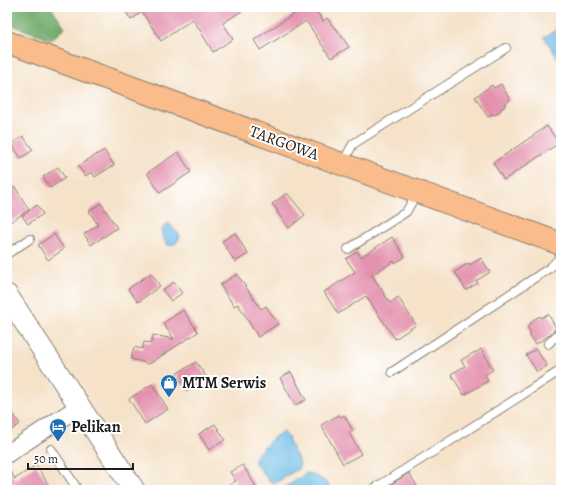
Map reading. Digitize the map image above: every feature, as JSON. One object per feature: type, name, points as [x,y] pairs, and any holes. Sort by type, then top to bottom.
[{"type":"main road","name":"TARGOWA","points":[[7,42],[561,244]]},
{"type":"street","points":[[7,295],[134,490]]},
{"type":"street","points":[[7,454],[80,406]]},
{"type":"lane","points":[[342,165],[353,144],[506,48]]},
{"type":"lane","points":[[348,249],[406,212],[418,192]]},
{"type":"lane","points":[[7,254],[30,240]]},
{"type":"lane","points":[[392,372],[551,267],[561,256]]},
{"type":"lane","points":[[548,344],[561,331]]},
{"type":"lane","points":[[372,490],[561,370]]},
{"type":"lane","points":[[51,449],[78,490]]},
{"type":"green space","points":[[7,7],[51,7],[65,27],[51,40],[7,23]]},
{"type":"water","points":[[561,27],[561,63],[544,37]]},
{"type":"water","points":[[169,223],[180,237],[173,245],[168,245],[166,243],[162,233],[163,228]]},
{"type":"water","points":[[283,431],[288,437],[300,463],[298,469],[275,483],[269,481],[255,463],[255,456],[272,439]]},
{"type":"water","points":[[306,473],[321,479],[333,490],[281,490]]},
{"type":"building","points":[[123,7],[248,7],[223,23],[233,39],[213,52],[193,19],[161,41],[142,12],[131,20]]},
{"type":"building","points":[[304,7],[314,7],[323,21],[327,18],[349,47],[331,58],[306,21],[260,50],[254,40]]},
{"type":"building","points":[[501,84],[510,100],[504,104],[505,106],[495,115],[492,114],[488,117],[475,97],[492,85],[494,88]]},
{"type":"building","points":[[547,126],[559,143],[504,180],[493,163]]},
{"type":"building","points":[[23,136],[33,150],[21,158],[11,144]]},
{"type":"building","points":[[104,150],[114,165],[95,177],[92,172],[85,176],[78,166]]},
{"type":"building","points":[[178,152],[191,172],[160,193],[147,173]]},
{"type":"building","points":[[58,167],[65,178],[50,188],[43,177]]},
{"type":"building","points":[[15,187],[29,210],[7,224],[7,192]]},
{"type":"building","points":[[287,193],[305,215],[289,228],[272,204]]},
{"type":"building","points":[[101,203],[117,228],[91,245],[84,234],[98,225],[89,211]]},
{"type":"building","points":[[37,205],[43,214],[28,224],[22,216]]},
{"type":"building","points":[[235,233],[248,254],[235,262],[222,241]]},
{"type":"building","points":[[54,234],[64,249],[48,260],[38,245]]},
{"type":"building","points":[[392,237],[405,257],[395,263],[394,261],[372,275],[390,303],[398,297],[416,325],[395,339],[366,296],[338,314],[324,292],[355,272],[346,259],[357,251],[361,257]]},
{"type":"building","points":[[481,258],[490,272],[476,281],[478,283],[466,290],[455,272],[469,263],[470,265]]},
{"type":"building","points":[[151,273],[160,286],[138,302],[128,289]]},
{"type":"building","points":[[237,274],[261,309],[266,306],[278,324],[258,337],[238,304],[234,306],[220,285]]},
{"type":"building","points":[[174,282],[182,293],[171,301],[162,290]]},
{"type":"building","points":[[183,310],[198,332],[149,364],[131,359],[134,347],[142,349],[144,342],[151,343],[153,335],[174,339],[163,323]]},
{"type":"building","points":[[548,314],[556,328],[548,336],[536,344],[530,336],[530,331],[527,326],[540,316],[541,318]]},
{"type":"building","points":[[481,349],[493,370],[485,375],[488,381],[464,395],[451,374],[465,366],[461,360]]},
{"type":"building","points":[[536,349],[547,366],[537,372],[526,355]]},
{"type":"building","points":[[196,362],[207,378],[187,391],[176,374]]},
{"type":"building","points":[[291,372],[306,400],[295,405],[280,378]]},
{"type":"building","points":[[152,384],[168,409],[145,424],[129,399]]},
{"type":"building","points":[[7,405],[20,424],[7,433]]},
{"type":"building","points":[[339,415],[341,417],[344,415],[353,431],[349,433],[361,454],[343,464],[321,425]]},
{"type":"building","points":[[215,424],[225,440],[209,450],[199,434]]},
{"type":"building","points":[[36,465],[52,490],[7,490],[7,467],[15,479]]},
{"type":"building","points":[[243,465],[258,490],[220,490],[236,481],[230,472]]},
{"type":"building","points":[[409,473],[417,486],[411,490],[382,490]]},
{"type":"place","name":"MTM Serwis","points":[[169,398]]},
{"type":"place","name":"Pelikan","points":[[58,442]]}]
